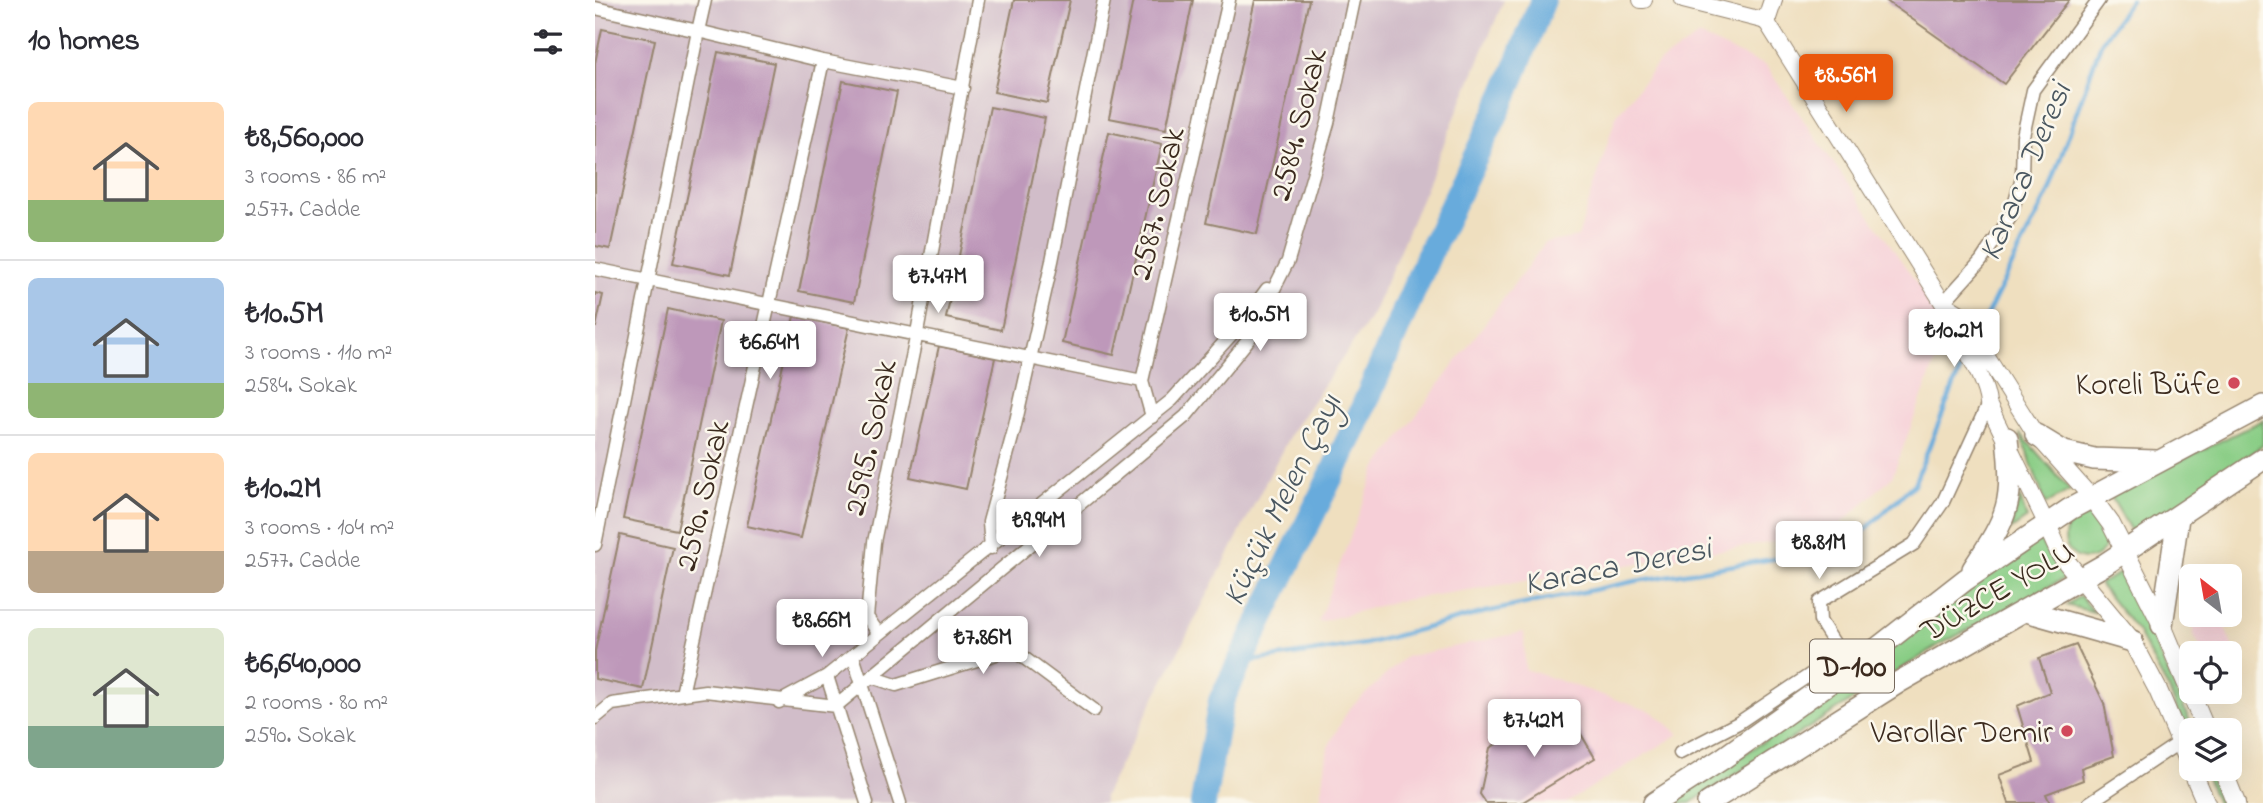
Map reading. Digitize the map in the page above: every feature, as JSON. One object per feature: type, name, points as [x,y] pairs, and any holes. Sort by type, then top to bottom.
[{"type":"highway","name":"D-100","points":[[1654,803],[1722,759],[1863,659],[1965,580],[2047,525],[2263,404]]},
{"type":"highway","points":[[2036,435],[2064,452],[2094,459],[2158,461]]},
{"type":"highway","points":[[1965,580],[2000,528],[2013,487],[2007,438]]},
{"type":"highway","name":"D-100","points":[[2123,553],[2263,459]]},
{"type":"highway","points":[[2162,625],[2178,518]]},
{"type":"highway","name":"DÜZCE YOLU","points":[[1708,803],[1899,682],[2123,553]]},
{"type":"highway","points":[[2026,611],[2132,641]]},
{"type":"main road","points":[[1766,20],[1773,0]]},
{"type":"main road","points":[[2092,498],[2111,524],[2123,553],[2162,625],[2201,718]]},
{"type":"main road","points":[[2047,525],[2060,554],[2132,641],[2158,690],[2179,740]]},
{"type":"main road","points":[[2197,781],[2206,803]]},
{"type":"main road","points":[[2227,781],[2236,803]]},
{"type":"street","points":[[595,545],[705,0]]},
{"type":"street","name":"2595. Sokak","points":[[879,634],[867,617],[874,542],[918,333],[978,0]]},
{"type":"street","points":[[991,548],[989,522],[1030,357],[1104,0]]},
{"type":"street","name":"2587. Sokak","points":[[1152,417],[1142,381],[1229,0]]},
{"type":"street","name":"2584. Sokak","points":[[836,706],[1186,416],[1249,340],[1288,261],[1328,122],[1354,0]]},
{"type":"street","points":[[1683,0],[1766,20],[1943,303],[1953,330],[1988,396],[2047,525]]},
{"type":"street","points":[[1943,303],[1981,261],[2011,216],[2022,177],[2023,136],[2033,90],[2099,0]]},
{"type":"street","points":[[595,8],[823,61],[963,88]]},
{"type":"street","name":"2590. Sokak","points":[[683,694],[823,61]]},
{"type":"street","name":"2584. Sokak","points":[[778,702],[827,676],[991,548],[1172,400],[1241,324],[1288,261]]},
{"type":"street","points":[[595,269],[1142,381]]},
{"type":"street","points":[[1943,303],[1959,313],[2036,435],[2092,498]]},
{"type":"street","points":[[1680,753],[1738,723],[1835,658],[1836,646],[1820,621],[1819,603],[1914,544],[1943,502],[1988,396]]},
{"type":"street","points":[[872,677],[896,685],[1011,649],[1094,710]]},
{"type":"street","points":[[853,656],[899,803]]},
{"type":"street","points":[[827,676],[867,803]]},
{"type":"street","points":[[595,718],[612,704],[705,691],[778,702],[836,706]]},
{"type":"street","points":[[2089,803],[2179,743]]},
{"type":"shaded area","points":[[595,0],[1504,0],[1373,314],[1291,433],[1104,796],[1104,803],[595,803]]},
{"type":"shaded area","points":[[1699,36],[1766,66],[1948,328],[1892,477],[1831,533],[1398,601],[1318,622],[1376,469],[1545,243],[1578,237],[1616,116],[1659,62]]},
{"type":"shaded area","points":[[2193,627],[2225,627],[2230,641],[2197,641]]},
{"type":"shaded area","points":[[1524,632],[1525,669],[1653,712],[1679,734],[1566,803],[1320,803],[1328,747],[1348,710],[1405,657]]},
{"type":"green space","points":[[2263,420],[2263,445],[2135,538],[2110,495]]},
{"type":"green space","points":[[2020,433],[2070,490],[2046,504]]},
{"type":"green space","points":[[2020,498],[2027,518],[2010,530]]},
{"type":"green space","points":[[2086,517],[2101,523],[2107,538],[2101,553],[2086,559],[2071,553],[2065,538],[2071,523]]},
{"type":"green space","points":[[2038,538],[2065,578],[1939,645],[1690,803],[1672,803],[1813,708]]},
{"type":"green space","points":[[2122,572],[2179,697],[2179,704],[2182,704],[2189,718],[2181,718],[2137,631],[2099,584]]},
{"type":"green space","points":[[2080,596],[2094,612],[2066,605]]},
{"type":"green space","points":[[2208,781],[2216,781],[2225,803],[2217,803]]},
{"type":"building","points":[[1014,0],[1070,0],[1047,103],[994,92]]},
{"type":"building","points":[[1133,0],[1193,0],[1166,129],[1109,118]]},
{"type":"building","points":[[1255,0],[1309,0],[1257,234],[1206,223]]},
{"type":"building","points":[[1885,0],[2069,0],[2004,84]]},
{"type":"building","points":[[602,29],[655,40],[610,249],[595,246],[595,63]]},
{"type":"building","points":[[718,52],[774,63],[730,275],[673,263]]},
{"type":"building","points":[[843,81],[897,92],[854,302],[799,291]]},
{"type":"building","points":[[990,107],[1045,118],[1001,330],[946,318]]},
{"type":"building","points":[[1109,132],[1162,144],[1114,355],[1062,343]]},
{"type":"building","points":[[595,293],[603,295],[596,327],[595,327]]},
{"type":"building","points":[[668,309],[721,321],[677,530],[623,519]]},
{"type":"building","points":[[794,316],[849,328],[801,538],[747,526]]},
{"type":"building","points":[[939,346],[995,358],[966,489],[910,477]]},
{"type":"building","points":[[620,535],[673,547],[643,689],[595,679],[595,651]]},
{"type":"building","name":"Varollar Demir","points":[[2076,645],[2104,703],[2114,756],[2081,768],[2083,780],[2046,794],[2050,803],[2009,803],[1999,775],[2034,762],[2017,706],[2050,692],[2039,658]]},
{"type":"building","points":[[1564,705],[1595,758],[1521,803],[1486,803],[1480,794],[1490,748]]},
{"type":"waterway","name":"Küçük Melen Çayı","points":[[1203,803],[1221,701],[1355,427],[1429,254],[1506,93],[1543,0]]},
{"type":"waterway","name":"Karaca Deresi","points":[[1977,335],[2048,193],[2101,43],[2131,0]]},
{"type":"waterway","name":"Karaca Deresi","points":[[1239,663],[1365,644],[1486,612],[1636,581],[1847,547],[1914,484],[1965,358]]},
{"type":"place","name":"Koreli Büfe","points":[[2234,383]]},
{"type":"place","name":"Varollar Demir","points":[[2067,731]]}]
